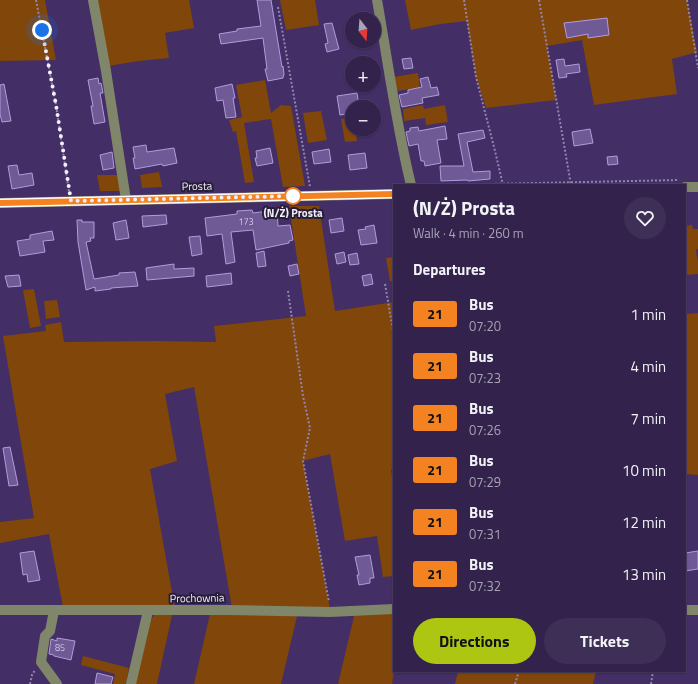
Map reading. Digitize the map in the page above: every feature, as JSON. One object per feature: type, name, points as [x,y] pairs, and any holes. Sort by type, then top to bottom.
[{"type":"street","points":[[93,0],[106,71],[126,200]]},
{"type":"street","points":[[377,0],[406,165],[411,184]]},
{"type":"street","points":[[684,183],[698,187]]},
{"type":"street","name":"Prosta","points":[[0,203],[393,194]]},
{"type":"street","name":"Prochownia","points":[[0,610],[229,610],[330,612],[393,610]]},
{"type":"street","points":[[686,610],[698,610]]},
{"type":"street","points":[[54,611],[50,631],[45,636],[41,662],[58,684]]},
{"type":"street","points":[[131,684],[148,611]]},
{"type":"path","points":[[36,0],[56,105],[71,201]]},
{"type":"path","points":[[464,0],[476,77],[503,184],[684,183]]},
{"type":"path","points":[[539,0],[571,183]]},
{"type":"path","points":[[686,0],[698,68]]},
{"type":"path","points":[[278,7],[312,196]]},
{"type":"path","points":[[385,284],[393,330]]},
{"type":"path","points":[[288,290],[302,396],[310,428],[303,461],[330,612]]},
{"type":"path","points":[[30,684],[32,675],[41,662]]},
{"type":"path","points":[[515,684],[518,672]]},
{"type":"path","points":[[651,684],[654,672]]},
{"type":"shaded area","points":[[0,0],[45,0],[56,60],[0,61]]},
{"type":"shaded area","points":[[97,0],[189,0],[194,28],[165,33],[169,58],[108,66]]},
{"type":"shaded area","points":[[280,0],[315,0],[319,25],[286,30]]},
{"type":"shaded area","points":[[405,0],[687,0],[697,52],[672,59],[677,94],[594,105],[582,40],[547,46],[556,100],[486,108],[476,77],[467,21],[440,24],[411,30]]},
{"type":"shaded area","points":[[418,73],[420,88],[396,91],[393,77]]},
{"type":"shaded area","points":[[265,80],[271,113],[281,105],[291,106],[305,186],[283,187],[271,119],[244,123],[254,182],[245,183],[236,131],[233,132],[229,120],[242,117],[236,85]]},
{"type":"shaded area","points":[[423,105],[424,109],[445,105],[448,122],[426,125],[425,118],[404,121],[403,109]]},
{"type":"shaded area","points":[[321,111],[327,140],[308,143],[303,113]]},
{"type":"shaded area","points":[[345,118],[345,136],[356,136],[357,141],[345,142],[341,119]]},
{"type":"shaded area","points":[[159,172],[162,187],[142,188],[140,175]]},
{"type":"shaded area","points":[[97,175],[118,175],[121,191],[100,191]]},
{"type":"shaded area","points":[[289,206],[319,206],[335,311],[393,302],[393,469],[391,470],[393,482],[393,576],[383,577],[377,536],[345,541],[330,454],[303,461],[330,609],[232,608],[194,387],[165,394],[177,461],[150,469],[175,609],[63,607],[49,534],[0,543],[0,522],[34,518],[3,336],[46,331],[45,325],[61,322],[64,342],[216,342],[214,326],[306,316]]},
{"type":"shaded area","points":[[692,225],[693,229],[698,229],[698,249],[696,250],[698,274],[686,275],[686,226]]},
{"type":"shaded area","points":[[393,257],[393,281],[390,281],[386,258]]},
{"type":"shaded area","points":[[34,289],[41,326],[30,328],[23,290]]},
{"type":"shaded area","points":[[57,300],[60,317],[46,319],[44,301]]},
{"type":"shaded area","points":[[698,313],[698,475],[686,474],[686,314]]},
{"type":"shaded area","points":[[393,609],[394,672],[392,684],[338,684],[355,612]]},
{"type":"shaded area","points":[[298,612],[281,684],[194,684],[210,614]]},
{"type":"shaded area","points":[[154,615],[172,615],[157,684],[135,684],[149,622]]},
{"type":"shaded area","points":[[83,656],[129,668],[126,684],[113,684],[115,674],[81,665]]},
{"type":"shaded area","points":[[458,672],[596,672],[593,684],[455,684]]},
{"type":"building","points":[[257,0],[271,0],[282,67],[283,66],[283,78],[268,81],[265,69],[267,69],[263,38],[221,44],[219,34],[237,31],[237,29],[261,26]]},
{"type":"building","points":[[607,18],[609,35],[588,38],[588,34],[567,38],[564,23]]},
{"type":"building","points":[[332,23],[339,49],[327,52],[325,44],[328,43],[324,24]]},
{"type":"building","points":[[411,58],[413,68],[404,69],[402,59]]},
{"type":"building","points":[[564,59],[565,66],[579,64],[580,72],[566,74],[567,77],[559,78],[556,60]]},
{"type":"building","points":[[428,77],[431,88],[437,87],[439,95],[422,98],[423,103],[402,107],[399,95],[408,93],[408,90],[422,87],[420,79]]},
{"type":"building","points":[[98,78],[99,84],[101,83],[103,93],[100,93],[105,122],[94,124],[91,106],[93,106],[88,80]]},
{"type":"building","points":[[4,84],[11,121],[2,122],[0,114],[0,85]]},
{"type":"building","points":[[232,84],[235,98],[233,98],[236,117],[226,118],[223,100],[217,101],[215,88]]},
{"type":"building","points":[[357,93],[358,100],[345,100],[345,114],[340,115],[337,96]]},
{"type":"building","points":[[445,126],[447,139],[437,140],[441,163],[425,166],[424,161],[421,161],[418,144],[409,146],[406,132],[410,131],[410,128],[418,127],[419,131]]},
{"type":"building","points":[[590,129],[593,143],[574,146],[572,132]]},
{"type":"building","points":[[483,130],[485,138],[467,142],[473,172],[490,171],[490,179],[441,181],[440,166],[464,166],[458,134]]},
{"type":"building","points":[[146,145],[147,152],[174,148],[177,163],[135,169],[133,147]]},
{"type":"building","points":[[270,148],[273,163],[257,166],[255,158],[257,158],[256,151]]},
{"type":"building","points":[[329,149],[331,162],[314,164],[312,152]]},
{"type":"building","points":[[112,152],[114,168],[103,170],[100,155]]},
{"type":"building","points":[[365,153],[367,168],[350,170],[348,155]]},
{"type":"building","points":[[617,156],[618,164],[608,165],[607,157]]},
{"type":"building","points":[[17,165],[19,175],[32,173],[34,185],[12,189],[8,166]]},
{"type":"building","points":[[252,210],[253,213],[277,210],[278,226],[290,225],[293,240],[289,241],[289,243],[256,250],[253,230],[231,232],[235,262],[226,264],[222,234],[207,236],[205,218],[237,214],[237,211]]},
{"type":"building","points":[[166,215],[167,224],[143,227],[142,216]]},
{"type":"building","points":[[342,218],[344,231],[331,233],[329,220]]},
{"type":"building","points":[[77,220],[82,220],[82,222],[94,222],[94,238],[90,238],[91,241],[86,242],[94,279],[119,275],[119,273],[135,272],[138,286],[95,291],[95,287],[86,290],[78,242]]},
{"type":"building","points":[[126,220],[129,238],[116,240],[113,223]]},
{"type":"building","points":[[374,225],[377,243],[361,245],[358,230],[366,229],[365,227]]},
{"type":"building","points":[[52,231],[54,240],[43,241],[45,252],[20,256],[17,241],[30,239],[30,235]]},
{"type":"building","points":[[200,236],[202,254],[192,256],[189,237]]},
{"type":"building","points":[[264,251],[266,266],[258,267],[256,253]]},
{"type":"building","points":[[344,252],[346,262],[337,264],[335,254]]},
{"type":"building","points":[[357,253],[359,264],[350,265],[348,255]]},
{"type":"building","points":[[174,264],[174,269],[194,268],[194,276],[147,280],[146,268]]},
{"type":"building","points":[[297,264],[299,274],[290,276],[288,266]]},
{"type":"building","points":[[231,273],[232,284],[207,287],[206,276]]},
{"type":"building","points":[[371,274],[373,284],[364,286],[362,276]]},
{"type":"building","points":[[19,275],[21,286],[8,287],[5,276]]},
{"type":"building","points":[[10,447],[18,485],[9,486],[3,448]]},
{"type":"building","points":[[34,551],[40,580],[28,582],[27,574],[23,575],[20,553]]},
{"type":"building","points":[[698,551],[698,569],[686,571],[686,553]]},
{"type":"building","points":[[370,555],[374,578],[370,578],[370,583],[359,585],[357,575],[359,575],[355,557]]},
{"type":"building","points":[[57,638],[75,641],[71,660],[49,654],[51,639],[57,641]]},
{"type":"building","points":[[97,673],[113,677],[111,684],[95,684]]},
{"type":"bus line","name":"21","points":[[0,203],[393,194]]},
{"type":"place","name":"(N/Ż) Prosta","points":[[293,196]]},
{"type":"route","points":[[42,30],[56,105],[71,201],[293,196]]}]
